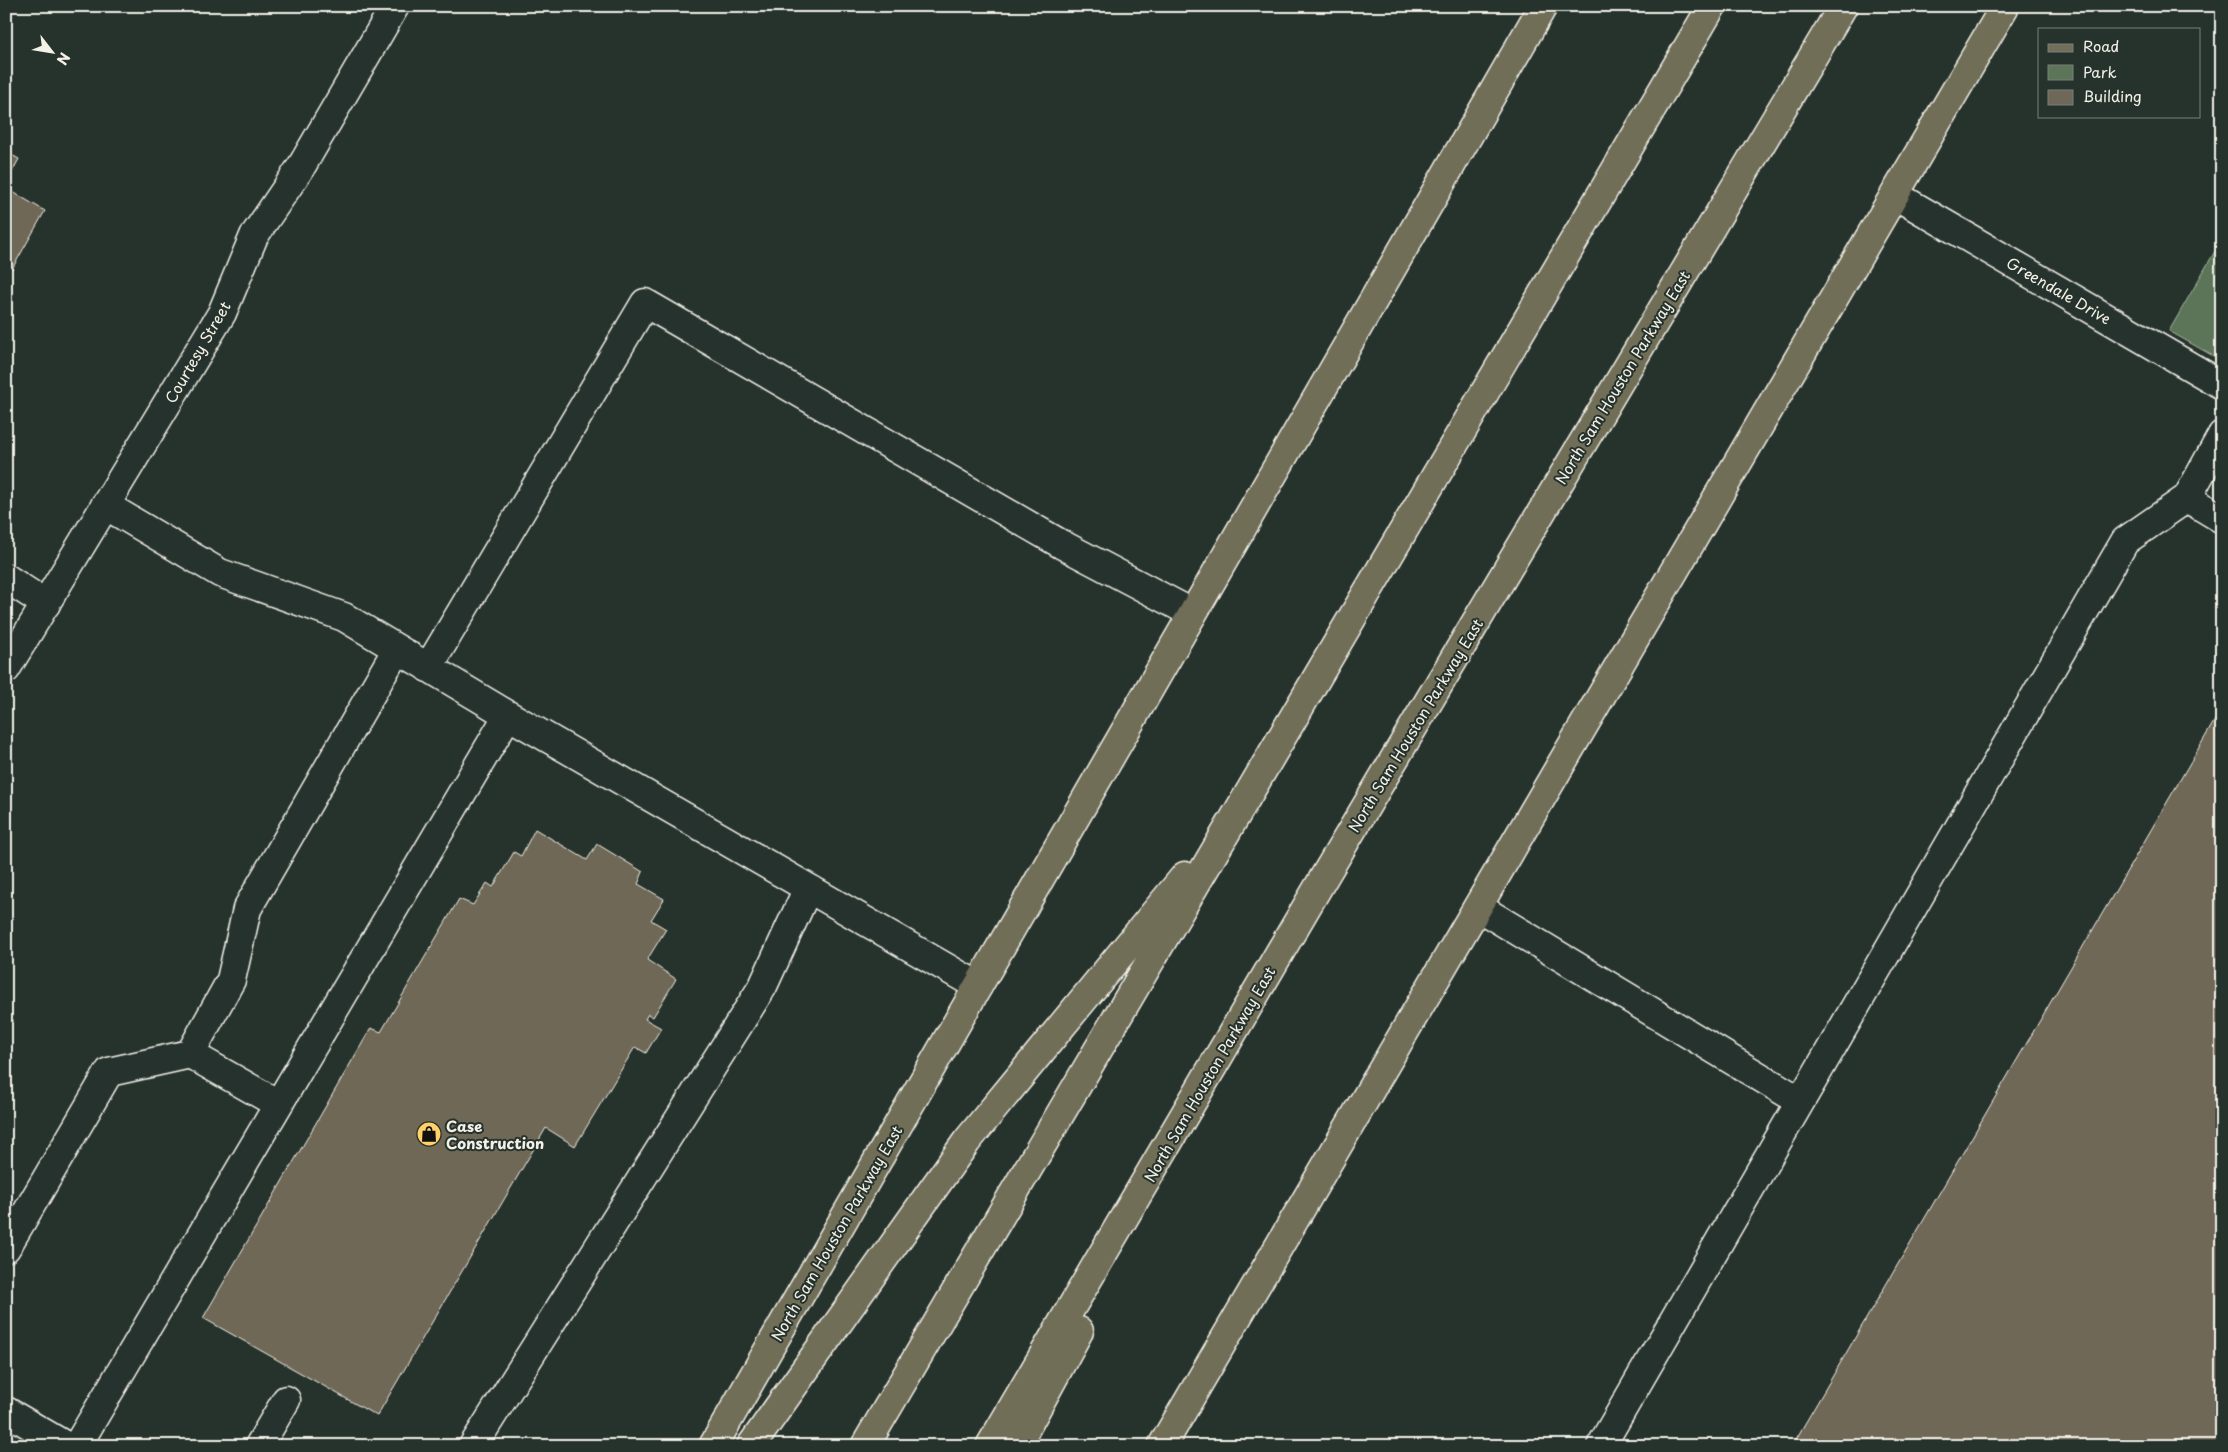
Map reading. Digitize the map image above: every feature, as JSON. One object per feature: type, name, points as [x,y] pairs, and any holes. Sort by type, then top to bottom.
[{"type":"main road","name":"North Sam Houston Parkway East","points":[[713,1446],[1543,6]]},
{"type":"main road","points":[[865,1446],[1712,6]]},
{"type":"main road","name":"North Sam Houston Parkway East","points":[[990,1446],[1327,872],[1843,6]]},
{"type":"main road","points":[[1162,1446],[2006,6]]},
{"type":"main road","points":[[751,1446],[967,1141],[1240,809]]},
{"type":"main road","points":[[1016,1446],[1327,872]]},
{"type":"street","name":"Courtesy Street","points":[[6,669],[222,313],[254,236],[301,167],[395,6]]},
{"type":"street","name":"Greendale Drive","points":[[1895,194],[2222,385]]},
{"type":"street","points":[[428,668],[645,303],[1061,544],[1192,613]]},
{"type":"street","points":[[1602,1446],[2125,541],[2186,498],[2222,435]]},
{"type":"street","points":[[2186,498],[2222,519]]},
{"type":"street","points":[[105,505],[220,573],[344,617],[508,715],[978,986]]},
{"type":"street","points":[[6,578],[46,604]]},
{"type":"street","points":[[190,1054],[231,980],[247,909],[398,649]]},
{"type":"street","points":[[77,1446],[508,715]]},
{"type":"street","points":[[473,1446],[763,986],[808,888]]},
{"type":"street","points":[[1478,908],[1800,1101]]},
{"type":"street","points":[[6,1248],[109,1072],[190,1054],[278,1104]]},
{"type":"street","points":[[259,1446],[286,1400]]},
{"type":"street","points":[[6,1411],[66,1446]]},
{"type":"green space","points":[[2222,239],[2222,361],[2169,331]]},
{"type":"building","points":[[6,152],[19,159],[6,183]]},
{"type":"building","points":[[6,188],[45,211],[12,269],[6,266]]},
{"type":"building","points":[[2222,708],[2222,1446],[1792,1446]]},
{"type":"building","points":[[535,829],[587,860],[597,844],[643,872],[638,884],[664,899],[651,920],[666,929],[647,960],[676,979],[653,1017],[648,1014],[645,1019],[661,1028],[646,1053],[635,1047],[575,1146],[546,1128],[377,1416],[203,1318],[371,1028],[381,1032],[459,899],[473,905],[487,883],[493,887],[514,852],[521,856]]},
{"type":"place","name":"Case Construction","points":[[429,1134]]}]
